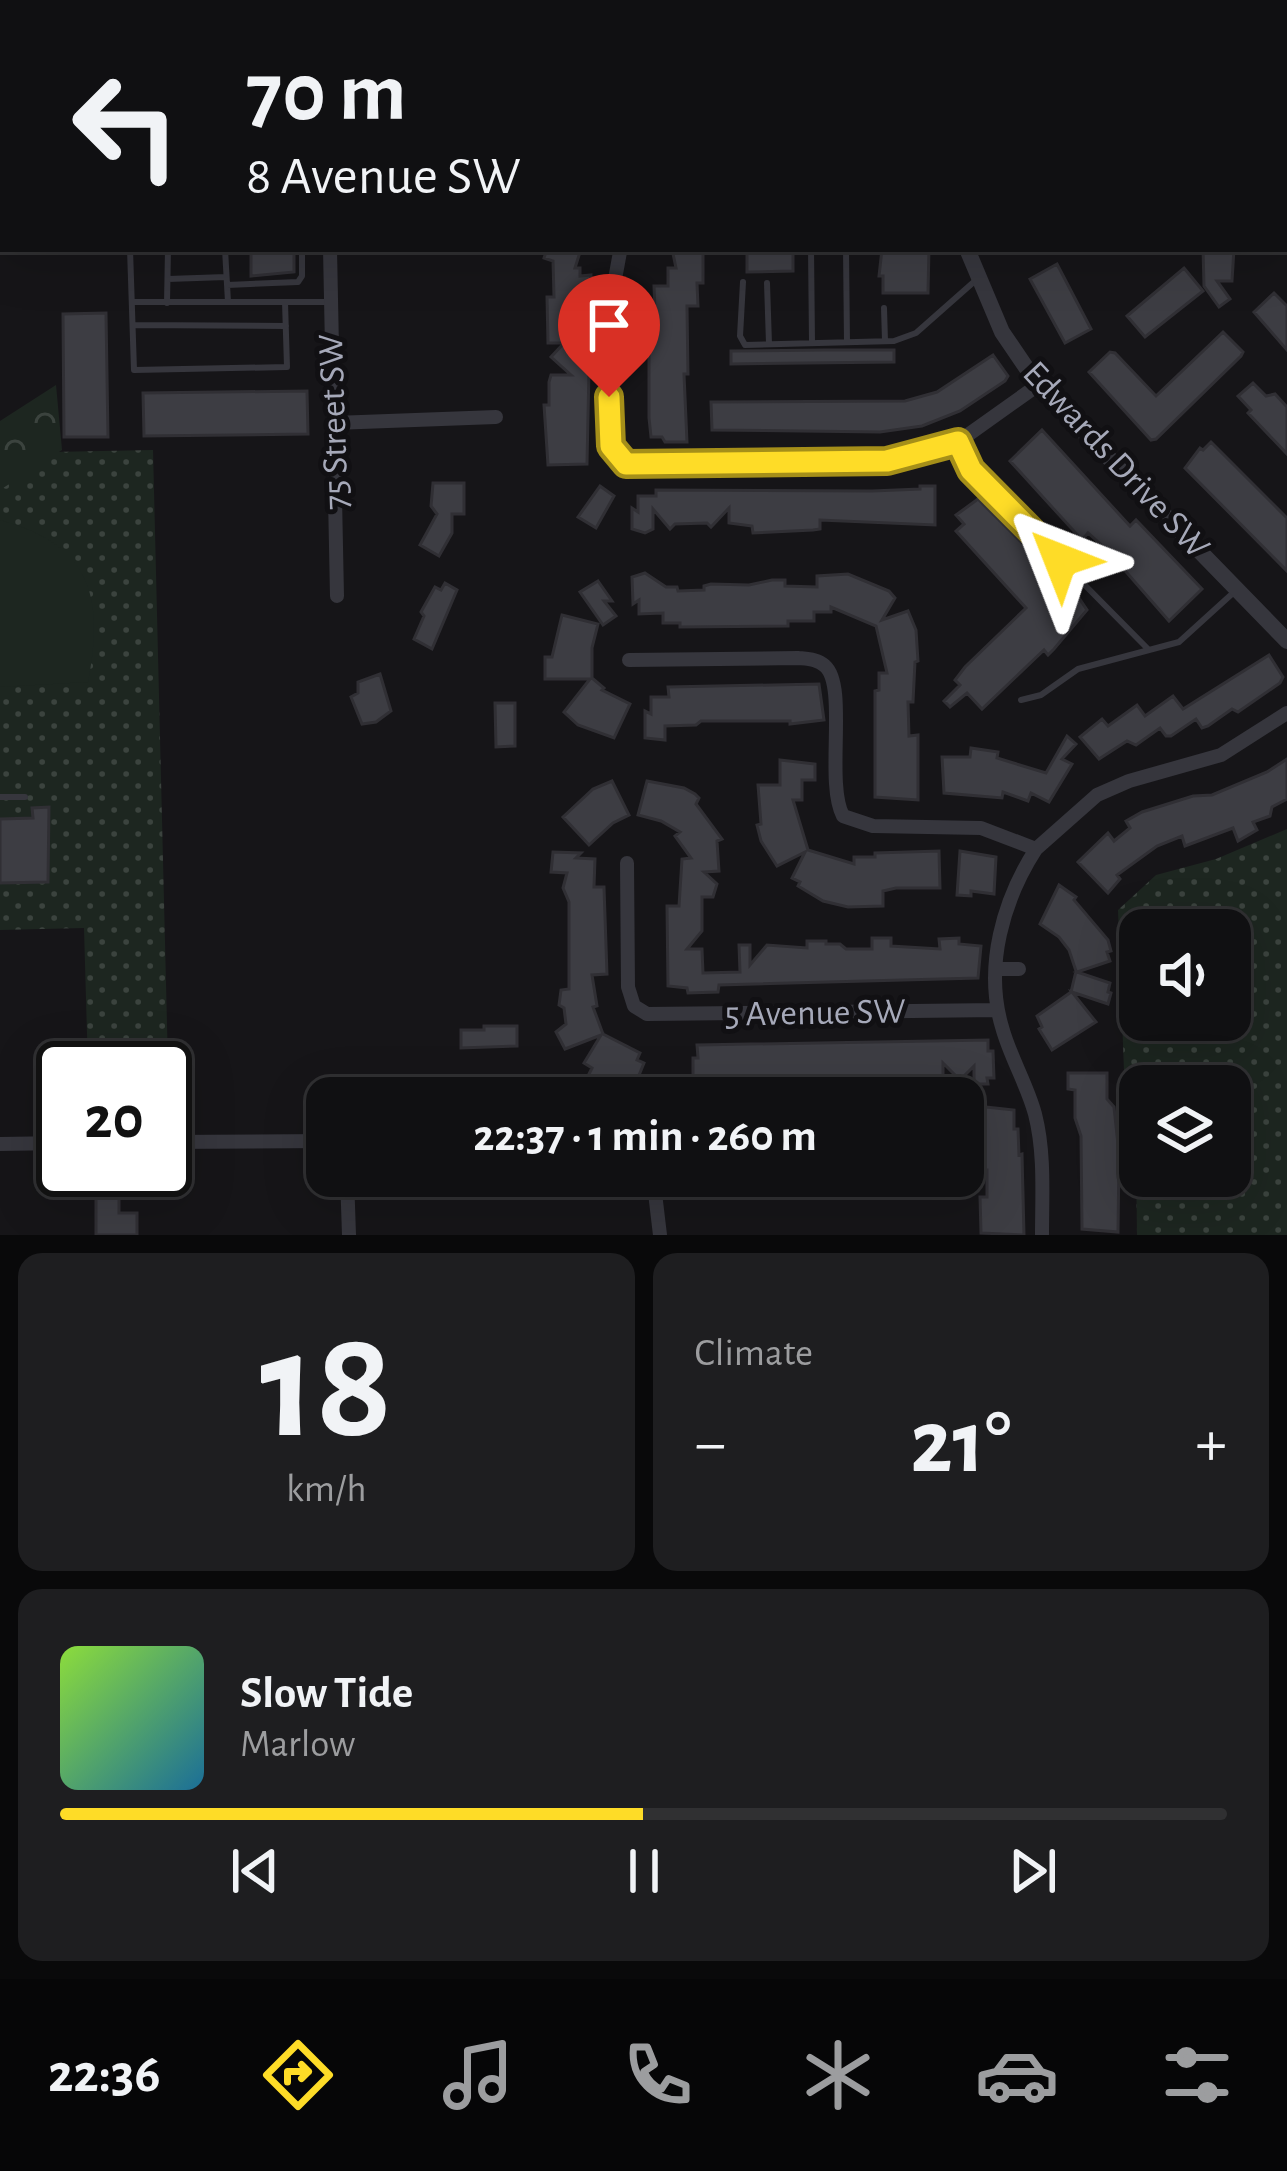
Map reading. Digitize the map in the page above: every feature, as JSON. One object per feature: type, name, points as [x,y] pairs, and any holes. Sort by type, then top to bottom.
[{"type":"street","name":"75 Street SW","points":[[330,252],[338,596]]},
{"type":"street","points":[[620,252],[610,301],[610,440],[618,458],[638,465],[887,461],[958,442],[1038,385]]},
{"type":"street","name":"Edwards Drive SW","points":[[973,259],[1002,332],[1038,385],[1287,641]]},
{"type":"street","points":[[334,423],[496,417]]},
{"type":"street","points":[[629,660],[798,658],[825,666],[833,679],[836,793],[843,816],[873,826],[980,828],[1036,849]]},
{"type":"street","points":[[1042,1235],[1035,1115],[998,1010],[997,969],[1006,910],[1036,849],[1097,795],[1221,755],[1287,713]]},
{"type":"street","name":"5 Avenue SW","points":[[627,863],[628,988],[634,1006],[657,1016],[998,1010]]},
{"type":"street","points":[[997,969],[1019,969]]},
{"type":"street","points":[[192,1142],[306,1141]]},
{"type":"street","points":[[0,1144],[36,1144]]},
{"type":"street","points":[[348,1197],[349,1235]]},
{"type":"street","points":[[655,1197],[660,1235]]},
{"type":"lane","points":[[130,252],[134,370],[287,367],[285,302]]},
{"type":"lane","points":[[167,302],[168,252]]},
{"type":"lane","points":[[225,252],[227,302]]},
{"type":"lane","points":[[168,279],[298,282],[302,252]]},
{"type":"lane","points":[[811,252],[812,343]]},
{"type":"lane","points":[[846,252],[847,342]]},
{"type":"lane","points":[[742,282],[740,336],[745,344],[884,341],[916,333],[973,259]]},
{"type":"lane","points":[[767,284],[769,344]]},
{"type":"lane","points":[[133,302],[331,302]]},
{"type":"lane","points":[[884,308],[884,341]]},
{"type":"lane","points":[[134,326],[286,326]]},
{"type":"lane","points":[[958,442],[971,470],[1148,649]]},
{"type":"lane","points":[[1022,700],[1041,694],[1078,670],[1179,642],[1238,588]]},
{"type":"lane","points":[[0,797],[25,796]]},
{"type":"green space","points":[[56,385],[62,450],[0,490],[0,421]]},
{"type":"green space","points":[[153,450],[167,1041],[87,1041],[84,928],[0,930],[0,453]]},
{"type":"green space","points":[[0,520],[55,544],[84,579],[94,625],[88,682],[0,687]]},
{"type":"green space","points":[[1287,829],[1287,1235],[1137,1235],[1137,1197],[1251,1197],[1251,1065],[1124,1065],[1123,1041],[1251,1041],[1251,909],[1119,909],[1156,875],[1216,859]]},
{"type":"building","points":[[251,252],[294,252],[294,272],[251,276]]},
{"type":"building","points":[[546,252],[580,252],[575,268],[580,268],[580,276],[591,275],[587,464],[548,465],[544,405],[549,405],[549,382],[551,375],[571,375],[551,357],[564,343],[548,343],[547,297],[554,297],[553,261],[544,258]]},
{"type":"building","points":[[673,252],[703,252],[698,306],[687,306],[687,442],[665,442],[662,437],[651,437],[649,312],[655,312],[654,286],[668,286],[668,268],[676,268]]},
{"type":"building","points":[[747,252],[793,252],[793,271],[747,272]]},
{"type":"building","points":[[882,252],[929,252],[928,293],[883,293],[883,276],[879,276]]},
{"type":"building","points":[[1203,252],[1234,252],[1232,281],[1217,281],[1230,299],[1219,307],[1204,286]]},
{"type":"building","points":[[1057,264],[1091,329],[1065,343],[1030,279]]},
{"type":"building","points":[[1184,268],[1203,291],[1145,337],[1127,316]]},
{"type":"building","points":[[1274,293],[1287,306],[1287,350],[1254,312]]},
{"type":"building","points":[[106,313],[108,437],[64,437],[63,314]]},
{"type":"building","points":[[1223,332],[1243,352],[1241,356],[1156,439],[1151,440],[1089,372],[1110,352],[1115,353],[1156,396]]},
{"type":"building","points":[[894,350],[894,362],[731,364],[731,351]]},
{"type":"building","points":[[993,355],[1008,376],[1005,381],[960,411],[922,426],[880,432],[712,430],[711,402],[905,401],[937,392]]},
{"type":"building","points":[[1253,383],[1266,396],[1275,394],[1287,407],[1287,454],[1238,396]]},
{"type":"building","points":[[307,391],[308,434],[144,436],[143,393]]},
{"type":"building","points":[[1042,430],[1130,526],[1136,520],[1202,589],[1169,621],[1107,550],[1088,533],[1082,540],[1010,461]]},
{"type":"building","points":[[1211,442],[1287,518],[1287,571],[1185,468]]},
{"type":"building","points":[[433,483],[464,483],[464,514],[452,514],[452,533],[439,556],[420,545],[437,514],[431,506]]},
{"type":"building","points":[[600,486],[614,496],[596,528],[578,517]]},
{"type":"building","points":[[935,486],[935,525],[820,520],[820,529],[753,533],[752,526],[729,523],[729,508],[711,527],[707,523],[675,524],[670,529],[653,509],[653,529],[645,533],[632,529],[632,508],[638,512],[638,496],[656,496],[656,490],[872,491]]},
{"type":"building","points":[[978,499],[1063,584],[1067,580],[1087,610],[1048,655],[1044,650],[982,709],[967,693],[950,707],[944,701],[960,685],[955,680],[965,667],[1026,608],[956,531],[964,524],[956,515]]},
{"type":"building","points":[[645,573],[678,591],[772,580],[785,580],[785,586],[817,587],[817,576],[848,574],[889,591],[895,598],[882,620],[908,611],[916,630],[918,661],[913,702],[908,702],[909,736],[918,735],[918,800],[875,797],[875,691],[879,690],[879,673],[887,673],[876,626],[831,607],[831,612],[814,612],[814,621],[788,621],[788,626],[680,627],[680,623],[663,623],[663,613],[639,614],[639,600],[633,604],[632,577]]},
{"type":"building","points":[[598,581],[612,601],[604,601],[616,616],[603,625],[580,592]]},
{"type":"building","points":[[445,583],[457,590],[432,649],[414,639],[424,616],[421,612],[435,587],[441,590]]},
{"type":"building","points":[[562,615],[598,624],[592,678],[602,690],[630,704],[614,738],[578,725],[564,712],[590,679],[545,679],[545,657],[552,657]]},
{"type":"building","points":[[1269,655],[1283,677],[1280,683],[1208,726],[1202,728],[1196,719],[1171,736],[1160,728],[1136,745],[1127,741],[1099,759],[1080,737],[1102,719],[1108,726],[1137,705],[1145,716],[1173,696],[1183,709]]},
{"type":"building","points":[[380,674],[391,711],[376,722],[362,724],[351,697],[358,693],[358,682]]},
{"type":"building","points":[[819,684],[824,720],[790,724],[701,721],[665,726],[665,740],[645,738],[645,711],[651,714],[651,697],[669,697],[668,687]]},
{"type":"building","points":[[495,703],[515,703],[515,746],[496,747]]},
{"type":"building","points":[[1067,736],[1076,744],[1062,759],[1072,764],[1049,802],[1031,793],[1028,801],[1003,792],[1002,798],[944,793],[942,757],[970,757],[971,748],[998,752],[997,758],[1046,773]]},
{"type":"building","points":[[1287,759],[1287,799],[1272,807],[1270,816],[1253,822],[1257,830],[1238,841],[1233,828],[1185,846],[1182,836],[1157,846],[1117,875],[1120,879],[1108,893],[1078,862],[1108,833],[1114,841],[1130,828],[1126,821],[1142,812],[1212,795]]},
{"type":"building","points":[[780,760],[815,764],[815,780],[802,780],[802,800],[793,800],[808,850],[854,864],[854,857],[875,857],[875,853],[939,851],[940,888],[896,888],[883,891],[883,906],[848,907],[823,901],[798,886],[800,882],[792,878],[805,852],[777,866],[757,825],[761,824],[758,785],[780,785]]},
{"type":"building","points":[[612,781],[629,815],[589,845],[563,817],[593,789]]},
{"type":"building","points":[[647,781],[695,794],[696,804],[722,839],[717,841],[719,871],[704,872],[717,884],[713,897],[702,897],[702,931],[687,949],[702,949],[703,973],[740,972],[739,945],[750,945],[750,965],[767,945],[807,948],[807,941],[826,941],[846,949],[872,949],[872,938],[891,938],[891,946],[940,949],[939,939],[959,938],[959,944],[981,946],[978,978],[719,985],[718,992],[688,993],[687,988],[668,986],[667,906],[679,906],[682,859],[691,858],[675,836],[680,832],[638,815]]},
{"type":"building","points":[[49,807],[48,882],[0,883],[0,819],[33,818],[32,808]]},
{"type":"building","points":[[960,851],[996,857],[994,894],[971,891],[971,896],[957,895]]},
{"type":"building","points":[[553,852],[581,853],[576,858],[595,859],[594,887],[604,887],[607,974],[592,975],[597,1006],[593,1007],[603,1034],[640,1053],[637,1060],[644,1063],[638,1077],[594,1077],[584,1063],[601,1035],[565,1049],[556,1032],[566,1024],[564,1008],[559,1005],[561,990],[569,989],[569,902],[563,888],[567,873],[551,872]]},
{"type":"building","points":[[1059,885],[1076,897],[1111,951],[1107,952],[1110,961],[1077,972],[1110,983],[1111,993],[1108,1004],[1072,992],[1096,1022],[1052,1050],[1037,1016],[1071,992],[1076,971],[1069,950],[1040,924]]},
{"type":"building","points":[[484,1026],[517,1026],[517,1046],[461,1048],[461,1030],[484,1030]]},
{"type":"building","points":[[988,1040],[994,1078],[987,1078],[984,1084],[984,1077],[974,1077],[974,1066],[957,1077],[943,1063],[943,1077],[693,1077],[697,1045]]},
{"type":"building","points":[[1068,1073],[1107,1073],[1107,1099],[1114,1107],[1119,1144],[1118,1232],[1082,1229],[1081,1136],[1075,1118],[1075,1090],[1068,1089]]},
{"type":"building","points":[[984,1107],[1014,1110],[1022,1154],[1024,1235],[981,1233],[980,1197],[987,1197]]},
{"type":"building","points":[[96,1198],[119,1198],[119,1213],[137,1213],[137,1235],[96,1235]]},
{"type":"route","points":[[609,397],[611,446],[626,464],[887,461],[958,442],[971,470],[1060,560]]}]
